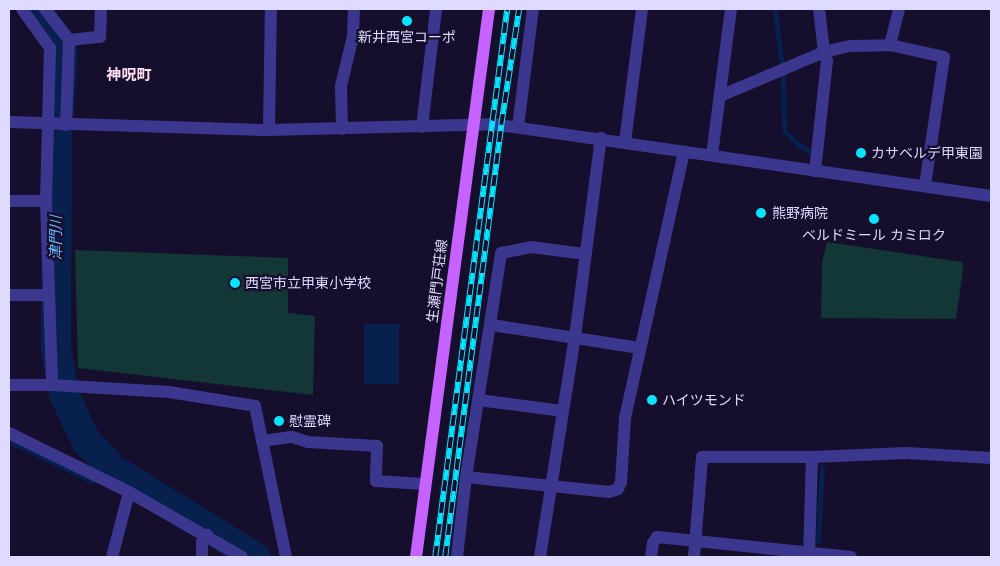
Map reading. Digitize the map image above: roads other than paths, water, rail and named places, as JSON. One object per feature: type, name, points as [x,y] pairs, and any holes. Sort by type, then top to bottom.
[{"type":"main road","name":"生瀬門戸荘線","points":[[416,557],[472,124],[489,9]]},
{"type":"street","points":[[22,9],[50,48],[57,124]]},
{"type":"street","points":[[46,9],[69,40],[46,201],[48,295],[59,386]]},
{"type":"street","points":[[69,40],[100,38],[101,9]]},
{"type":"street","points":[[269,130],[271,9]]},
{"type":"street","points":[[342,129],[341,86],[353,36],[354,9]]},
{"type":"street","points":[[422,127],[436,9]]},
{"type":"street","points":[[518,127],[533,9]]},
{"type":"street","points":[[625,142],[642,9]]},
{"type":"street","points":[[712,155],[732,9]]},
{"type":"street","points":[[815,171],[826,61],[819,9]]},
{"type":"street","points":[[890,45],[899,9]]},
{"type":"street","points":[[720,96],[824,52],[851,46],[890,45],[944,57],[925,186]]},
{"type":"street","points":[[9,122],[269,130],[460,127],[472,124],[518,127],[991,196]]},
{"type":"street","points":[[540,557],[575,337],[584,254],[601,138]]},
{"type":"street","points":[[466,477],[609,492],[618,489],[621,482],[625,418],[684,151]]},
{"type":"street","points":[[9,201],[46,201]]},
{"type":"street","points":[[457,557],[466,477],[492,325],[501,253],[531,247],[584,254]]},
{"type":"street","points":[[9,295],[48,295]]},
{"type":"street","points":[[492,325],[639,348]]},
{"type":"street","points":[[9,385],[169,392],[255,406],[286,557]]},
{"type":"street","points":[[479,400],[562,411]]},
{"type":"street","points":[[9,432],[129,492],[242,557]]},
{"type":"street","points":[[262,441],[292,437],[308,442],[377,446],[376,481],[425,484]]},
{"type":"street","points":[[694,557],[702,457],[812,457],[907,453],[991,458]]},
{"type":"street","points":[[809,554],[812,457]]},
{"type":"street","points":[[112,557],[129,492]]},
{"type":"street","points":[[202,557],[202,542],[208,536]]},
{"type":"street","points":[[651,557],[653,544],[657,537],[851,557]]},
{"type":"water","points":[[364,324],[399,324],[399,384],[364,384]]},
{"type":"waterway","name":"津門川","points":[[36,9],[59,42],[63,54],[57,130],[56,349],[64,394],[86,441],[107,462]]},
{"type":"waterway","points":[[775,9],[782,68]]},
{"type":"waterway","points":[[783,73],[784,131],[800,146],[809,151]]},
{"type":"waterway","points":[[9,441],[92,481]]},
{"type":"waterway","points":[[818,541],[822,467]]},
{"type":"waterway","name":"津門川","points":[[121,474],[255,557]]},
{"type":"railway","points":[[435,557],[507,9]]},
{"type":"railway","points":[[445,557],[501,125],[519,9]]},
{"type":"place","name":"新井西宮コーポ","points":[[407,21]]},
{"type":"place","name":"カサベルデ甲東園","points":[[861,153]]},
{"type":"place","name":"熊野病院","points":[[761,213]]},
{"type":"place","name":"ベルドミール カミロク","points":[[874,219]]},
{"type":"place","name":"西宮市立甲東小学校","points":[[235,283]]},
{"type":"place","name":"ハイツモンド","points":[[652,400]]},
{"type":"place","name":"慰霊碑","points":[[279,421]]},
{"type":"district","name":"神呪町","points":[[129,75]]}]
